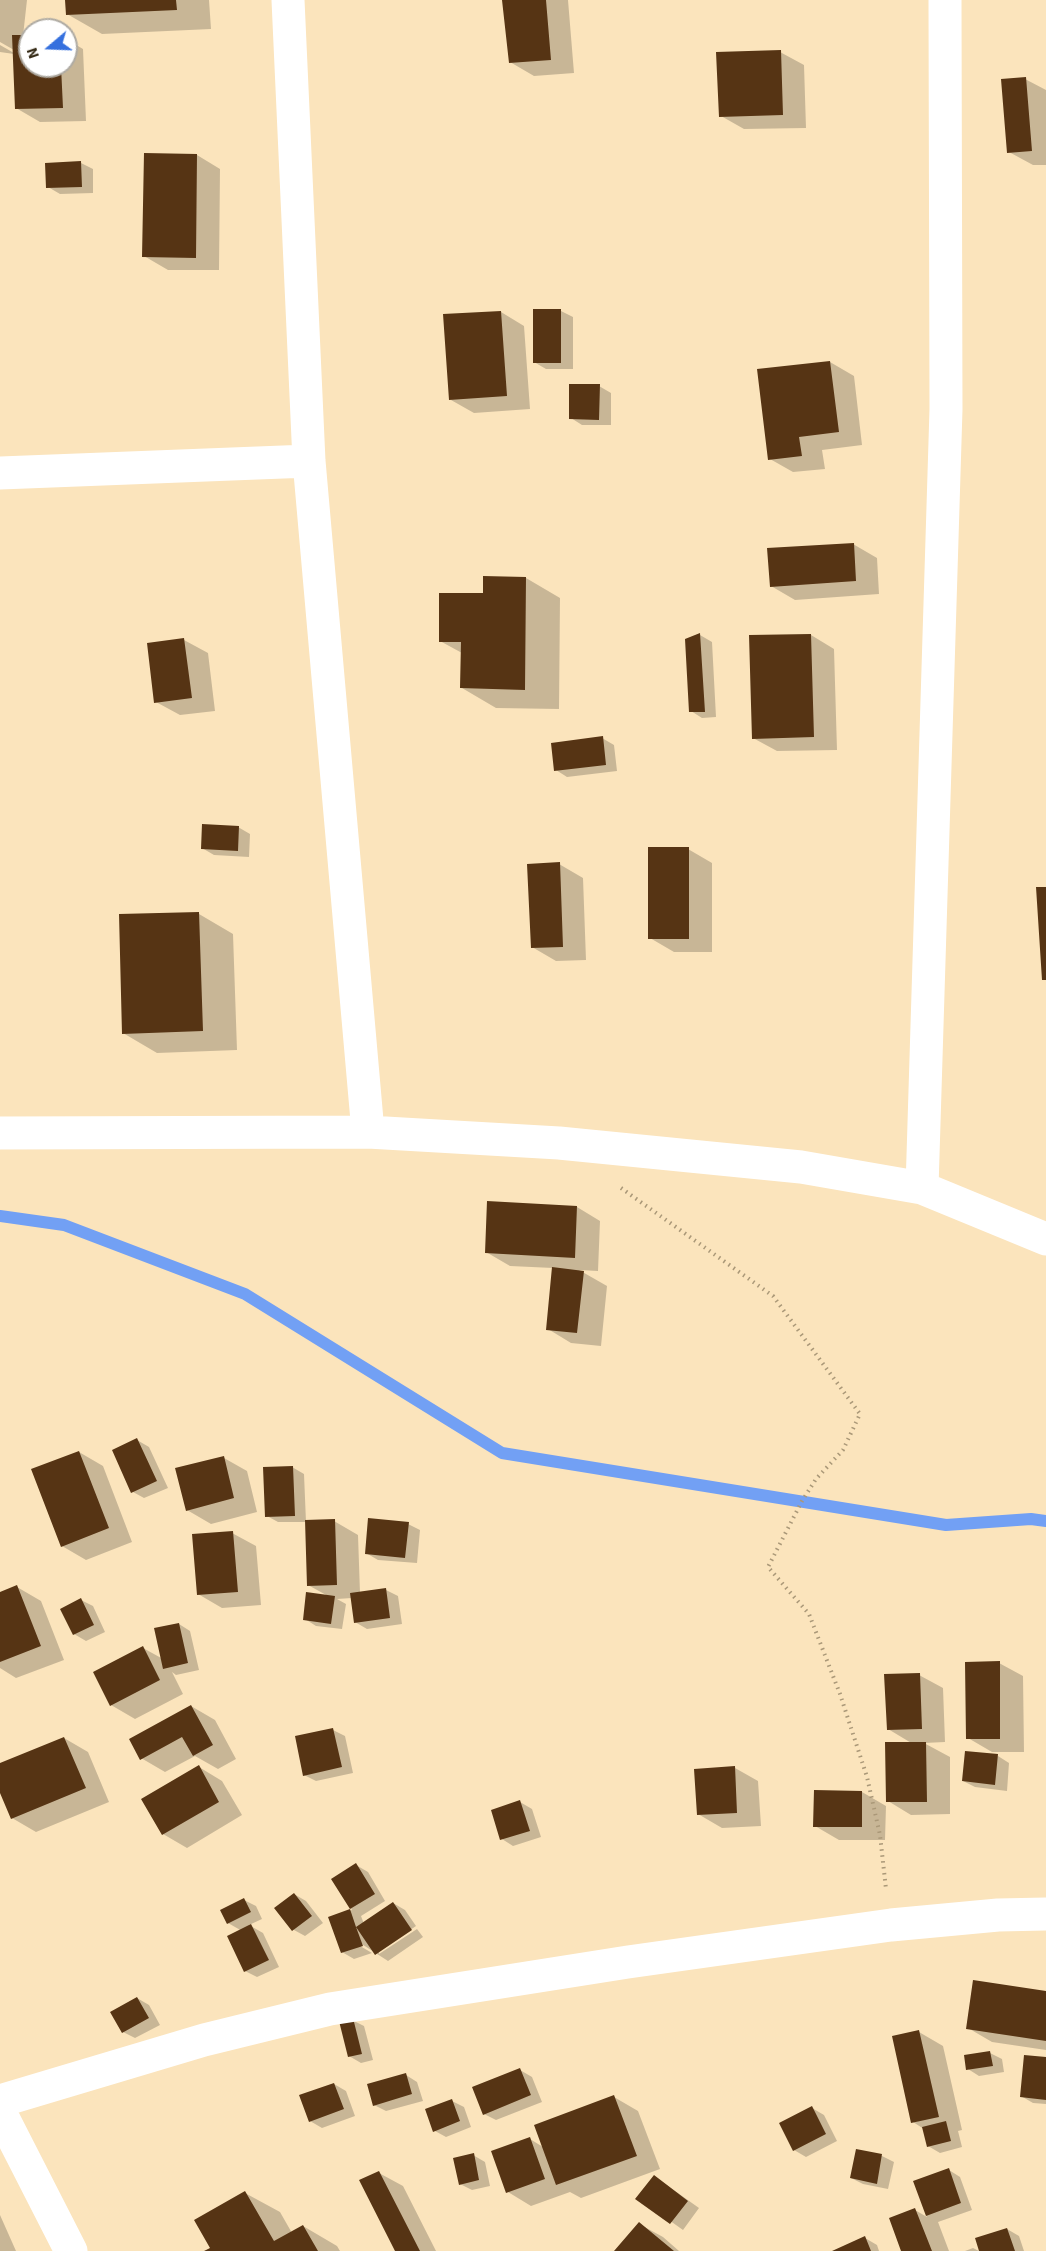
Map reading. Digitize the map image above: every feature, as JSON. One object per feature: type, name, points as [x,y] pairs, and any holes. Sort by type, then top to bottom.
[{"type":"street","points":[[288,0],[309,461],[368,1132]]},
{"type":"street","points":[[922,1188],[946,409],[945,0]]},
{"type":"street","points":[[0,473],[309,461]]},
{"type":"street","points":[[0,1133],[368,1132],[559,1143],[790,1165],[922,1188],[1046,1239]]},
{"type":"street","points":[[0,2101],[204,2040],[330,2008],[628,1962],[891,1925],[998,1915],[1046,1914]]},
{"type":"street","points":[[0,2112],[71,2251]]},
{"type":"path","points":[[617,1185],[773,1296],[860,1413],[843,1450],[806,1493],[768,1567],[808,1614],[840,1694],[867,1777],[880,1835],[891,1925]]},
{"type":"building","points":[[65,0],[176,0],[177,10],[66,15]]},
{"type":"building","points":[[502,0],[546,0],[551,60],[509,63]]},
{"type":"building","points":[[12,35],[18,35],[18,78],[62,78],[63,108],[15,109]]},
{"type":"building","points":[[781,50],[783,115],[719,117],[716,52]]},
{"type":"building","points":[[1026,77],[1032,151],[1007,153],[1001,79]]},
{"type":"building","points":[[144,153],[197,154],[196,258],[142,257]]},
{"type":"building","points":[[81,161],[82,187],[46,188],[45,163]]},
{"type":"building","points":[[533,309],[561,309],[561,363],[533,363]]},
{"type":"building","points":[[501,311],[507,396],[449,400],[443,314]]},
{"type":"building","points":[[830,361],[839,432],[799,437],[802,456],[768,460],[757,369]]},
{"type":"building","points":[[569,384],[600,384],[599,420],[569,419]]},
{"type":"building","points":[[854,543],[856,581],[770,587],[767,548]]},
{"type":"building","points":[[483,576],[526,577],[525,690],[460,688],[461,642],[439,642],[439,593],[483,593]]},
{"type":"building","points":[[700,633],[705,712],[689,712],[685,639]]},
{"type":"building","points":[[811,634],[814,737],[752,739],[749,635]]},
{"type":"building","points":[[184,638],[192,698],[154,703],[147,643]]},
{"type":"building","points":[[603,736],[606,765],[554,771],[551,743]]},
{"type":"building","points":[[202,824],[239,826],[238,851],[201,849]]},
{"type":"building","points":[[648,847],[689,847],[689,939],[648,939]]},
{"type":"building","points":[[560,862],[563,947],[531,948],[527,864]]},
{"type":"building","points":[[1036,887],[1046,887],[1046,980],[1042,980]]},
{"type":"building","points":[[199,912],[203,1031],[122,1034],[119,914]]},
{"type":"building","points":[[487,1201],[577,1206],[575,1258],[485,1253]]},
{"type":"building","points":[[552,1267],[584,1271],[577,1333],[546,1330]]},
{"type":"building","points":[[137,1438],[157,1481],[131,1493],[112,1450]]},
{"type":"building","points":[[79,1451],[109,1528],[61,1547],[31,1469]]},
{"type":"building","points":[[224,1456],[234,1498],[186,1511],[175,1468]]},
{"type":"building","points":[[293,1466],[295,1516],[265,1517],[263,1467]]},
{"type":"building","points":[[368,1518],[409,1522],[405,1558],[365,1554]]},
{"type":"building","points":[[335,1519],[337,1585],[307,1586],[305,1520]]},
{"type":"building","points":[[233,1531],[238,1592],[197,1595],[192,1534]]},
{"type":"building","points":[[17,1585],[41,1646],[0,1662],[0,1592]]},
{"type":"building","points":[[386,1588],[390,1618],[354,1623],[350,1593]]},
{"type":"building","points":[[306,1592],[335,1596],[331,1624],[303,1620]]},
{"type":"building","points":[[81,1598],[94,1625],[73,1635],[60,1609]]},
{"type":"building","points":[[179,1623],[188,1663],[163,1669],[154,1628]]},
{"type":"building","points":[[143,1646],[160,1680],[110,1706],[93,1672]]},
{"type":"building","points":[[1000,1661],[1000,1739],[966,1739],[965,1662]]},
{"type":"building","points":[[920,1673],[922,1729],[887,1730],[884,1674]]},
{"type":"building","points":[[191,1705],[213,1745],[193,1756],[182,1737],[140,1760],[129,1739]]},
{"type":"building","points":[[333,1728],[342,1767],[303,1776],[295,1736]]},
{"type":"building","points":[[64,1737],[86,1788],[11,1819],[0,1793],[0,1763]]},
{"type":"building","points":[[885,1742],[926,1742],[927,1802],[886,1802]]},
{"type":"building","points":[[965,1751],[998,1754],[995,1785],[962,1781]]},
{"type":"building","points":[[199,1765],[219,1802],[162,1835],[141,1799]]},
{"type":"building","points":[[735,1766],[737,1813],[697,1815],[694,1769]]},
{"type":"building","points":[[814,1790],[862,1791],[862,1827],[813,1827]]},
{"type":"building","points":[[520,1800],[530,1831],[500,1840],[491,1810]]},
{"type":"building","points":[[356,1863],[375,1894],[350,1909],[331,1879]]},
{"type":"building","points":[[294,1893],[312,1916],[292,1931],[274,1908]]},
{"type":"building","points":[[244,1898],[251,1912],[227,1924],[220,1910]]},
{"type":"building","points":[[393,1902],[412,1930],[375,1955],[356,1927]]},
{"type":"building","points":[[350,1909],[363,1946],[341,1953],[328,1917]]},
{"type":"building","points":[[251,1924],[269,1960],[244,1972],[227,1936]]},
{"type":"building","points":[[973,1980],[1046,1991],[1046,2041],[966,2029]]},
{"type":"building","points":[[137,1997],[149,2018],[122,2033],[110,2012]]},
{"type":"building","points":[[353,2018],[362,2054],[348,2057],[339,2021]]},
{"type":"building","points":[[919,2030],[939,2117],[911,2123],[892,2036]]},
{"type":"building","points":[[990,2051],[993,2066],[966,2070],[964,2055]]},
{"type":"building","points":[[1024,2055],[1046,2057],[1046,2100],[1020,2097]]},
{"type":"building","points":[[520,2068],[531,2095],[483,2115],[472,2087]]},
{"type":"building","points":[[406,2073],[412,2094],[373,2106],[367,2084]]},
{"type":"building","points":[[334,2083],[344,2109],[309,2122],[299,2095]]},
{"type":"building","points":[[614,2095],[637,2156],[556,2185],[534,2125]]},
{"type":"building","points":[[452,2099],[460,2121],[433,2132],[425,2109]]},
{"type":"building","points":[[812,2106],[826,2134],[793,2151],[779,2123]]},
{"type":"building","points":[[946,2121],[951,2141],[927,2147],[922,2127]]},
{"type":"building","points":[[530,2137],[545,2179],[506,2193],[491,2151]]},
{"type":"building","points":[[856,2149],[882,2154],[877,2184],[850,2178]]},
{"type":"building","points":[[474,2153],[479,2180],[459,2185],[453,2158]]},
{"type":"building","points":[[949,2168],[961,2203],[926,2216],[913,2181]]},
{"type":"building","points":[[379,2171],[420,2251],[395,2251],[359,2180]]},
{"type":"building","points":[[654,2175],[688,2201],[670,2224],[635,2199]]},
{"type":"building","points":[[245,2191],[274,2241],[303,2225],[318,2251],[204,2251],[210,2248],[194,2220]]},
{"type":"building","points":[[915,2208],[932,2251],[901,2251],[889,2218]]},
{"type":"building","points":[[639,2222],[674,2251],[614,2251]]},
{"type":"building","points":[[1007,2228],[1015,2251],[979,2251],[975,2238]]},
{"type":"building","points":[[865,2236],[871,2251],[832,2251]]},
{"type":"waterway","points":[[0,1216],[64,1225],[245,1294],[502,1453],[946,1525],[1031,1519],[1046,1521]]}]
